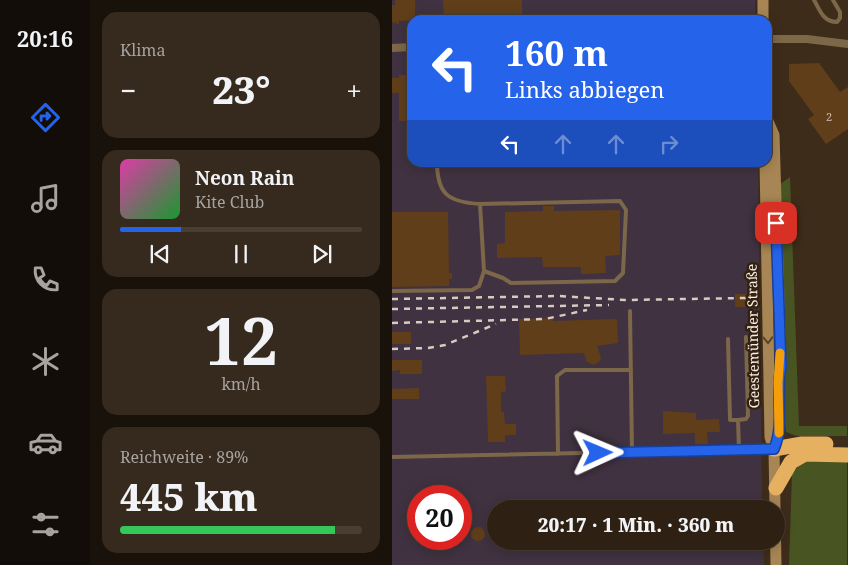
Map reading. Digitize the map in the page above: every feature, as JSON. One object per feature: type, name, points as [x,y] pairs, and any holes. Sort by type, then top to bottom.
[{"type":"highway","points":[[774,449],[802,444],[848,444]]},
{"type":"highway","points":[[774,449],[805,454],[848,455]]},
{"type":"highway","points":[[776,488],[791,462],[805,454]]},
{"type":"street","points":[[763,0],[764,15]]},
{"type":"street","points":[[772,38],[807,39],[848,44]]},
{"type":"street","points":[[392,48],[407,47]]},
{"type":"street","name":"Geestemünder Straße","points":[[772,130],[774,135],[781,367],[778,383],[779,438],[774,449]]},
{"type":"street","name":"Geestemünder Straße","points":[[765,167],[770,437],[774,449],[776,488],[776,565]]},
{"type":"lane","points":[[814,0],[824,18],[830,22],[837,22],[840,18],[840,12],[833,0]]},
{"type":"lane","points":[[437,167],[437,181],[444,192],[461,203],[620,201],[626,210],[623,273],[615,281],[511,283],[484,271]]},
{"type":"lane","points":[[392,291],[472,290],[479,286],[484,271],[480,204]]},
{"type":"lane","points":[[630,311],[632,453]]},
{"type":"lane","points":[[728,339],[730,420],[738,420],[746,419],[748,416],[746,337]]},
{"type":"lane","points":[[558,454],[557,376],[560,372],[565,370],[631,370]]},
{"type":"lane","points":[[738,420],[739,450]]},
{"type":"lane","points":[[392,457],[774,449]]},
{"type":"shaded area","points":[[392,0],[755,0],[755,15],[407,15],[407,167],[758,167],[762,500],[487,500],[487,550],[763,550],[764,565],[392,565]]},
{"type":"green space","points":[[790,177],[799,426],[847,426],[847,436],[797,436],[786,432],[781,387],[779,185]]},
{"type":"green space","points":[[847,460],[847,565],[789,565],[792,474],[803,461]]},
{"type":"building","points":[[395,0],[415,0],[415,15],[407,15],[407,20],[399,21],[399,24],[392,22],[392,5],[395,5]]},
{"type":"building","points":[[443,0],[522,0],[522,15],[444,15]]},
{"type":"building","points":[[819,63],[840,92],[848,87],[848,129],[826,144],[808,119],[814,115],[789,81],[789,64]]},
{"type":"building","points":[[399,75],[407,75],[407,121],[399,121],[399,93],[392,93],[392,78],[399,78]]},
{"type":"building","points":[[543,206],[554,206],[554,211],[620,210],[620,255],[605,256],[606,273],[581,274],[581,267],[543,267],[542,257],[497,258],[497,244],[505,243],[505,212],[543,211]]},
{"type":"building","points":[[392,212],[448,212],[449,273],[452,273],[452,279],[449,279],[449,286],[392,287]]},
{"type":"building","points":[[735,294],[749,294],[749,307],[735,307]]},
{"type":"building","points":[[553,318],[553,321],[617,320],[618,343],[597,346],[601,358],[594,365],[587,362],[584,353],[520,355],[519,319]]},
{"type":"building","points":[[392,332],[411,332],[411,344],[392,344]]},
{"type":"building","points":[[392,360],[422,360],[422,374],[400,374],[400,370],[392,371]]},
{"type":"building","points":[[486,376],[505,376],[506,391],[501,392],[501,412],[504,412],[505,424],[516,424],[516,435],[505,435],[505,442],[488,442]]},
{"type":"building","points":[[419,388],[419,399],[392,399],[392,389]]},
{"type":"building","points":[[663,411],[696,413],[696,420],[719,419],[720,432],[707,432],[708,444],[695,444],[695,433],[663,434]]},
{"type":"building","points":[[478,527],[484,531],[483,539],[478,541],[473,539],[473,529]]},
{"type":"railway","points":[[392,299],[558,296],[625,300],[747,298]]},
{"type":"railway","points":[[392,309],[609,305]]},
{"type":"railway","points":[[392,323],[545,319],[587,310]]},
{"type":"railway","points":[[392,349],[428,348],[445,345],[496,324]]},
{"type":"slow traffic","points":[[779,433],[778,383],[781,367],[780,353]]},
{"type":"route","points":[[598,453],[774,449],[779,438],[778,383],[781,367],[776,223]]}]
